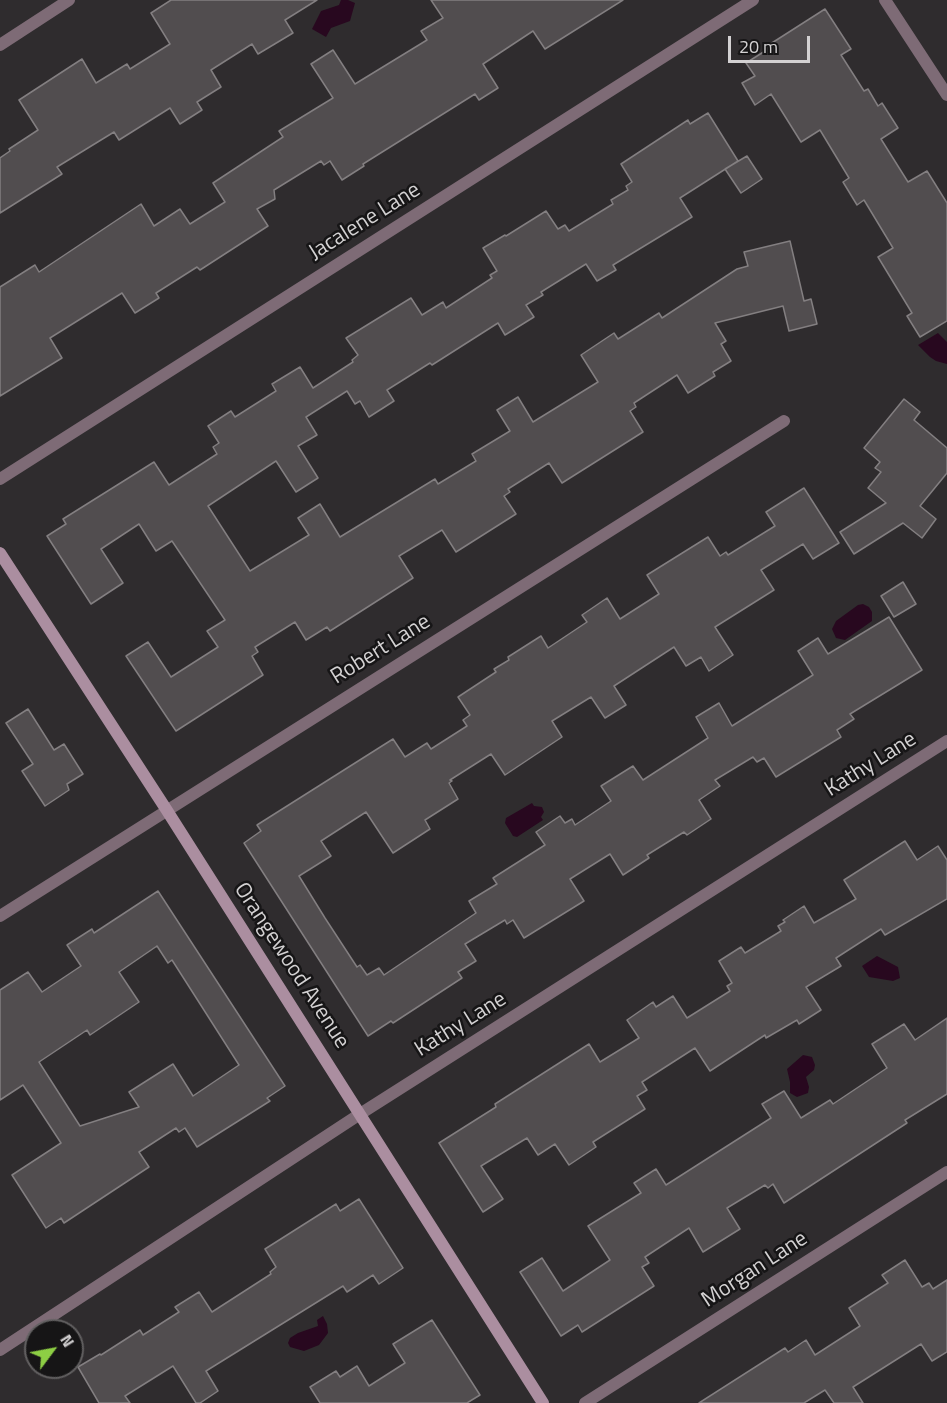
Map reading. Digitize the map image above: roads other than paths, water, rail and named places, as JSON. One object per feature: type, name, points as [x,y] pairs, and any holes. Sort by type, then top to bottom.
[{"type":"main road","name":"Orangewood Avenue","points":[[0,553],[166,809],[543,1403]]},
{"type":"street","points":[[0,45],[69,0]]},
{"type":"street","name":"Jacalene Lane","points":[[0,479],[753,0]]},
{"type":"street","points":[[885,0],[947,95]]},
{"type":"street","name":"Robert Lane","points":[[0,916],[166,809],[784,422]]},
{"type":"street","name":"Kathy Lane","points":[[0,1350],[360,1114],[947,741]]},
{"type":"street","name":"Morgan Lane","points":[[585,1403],[947,1172]]}]
